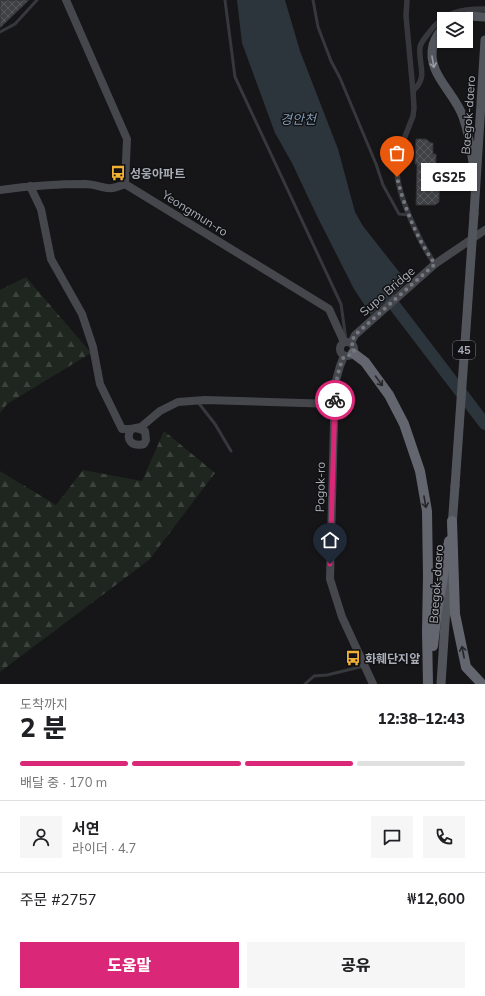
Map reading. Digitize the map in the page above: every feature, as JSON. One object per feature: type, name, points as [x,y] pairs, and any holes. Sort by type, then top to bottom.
[{"type":"highway","points":[[348,355],[365,362],[389,395],[404,424],[420,471],[427,511],[428,684]]},
{"type":"highway","points":[[428,684],[437,611],[452,521]]},
{"type":"highway","points":[[452,521],[456,614],[466,667],[482,684]]},
{"type":"main road","points":[[473,16],[485,17]]},
{"type":"main road","points":[[437,37],[432,51],[432,62],[435,71],[463,116],[476,181]]},
{"type":"main road","name":"Baegok-daero","points":[[441,684],[485,40]]},
{"type":"main road","points":[[476,181],[485,144]]},
{"type":"street","points":[[0,190],[30,186],[88,184],[108,189],[125,184],[127,139],[66,0]]},
{"type":"street","points":[[407,0],[406,16],[414,108],[413,116],[399,154],[397,169],[400,188],[409,215],[425,251],[435,264],[485,230]]},
{"type":"street","points":[[413,91],[419,85],[421,80],[421,45],[438,21],[454,12],[485,9]]},
{"type":"street","name":"Yeongmun-ro","points":[[125,184],[329,309],[347,342]]},
{"type":"street","points":[[30,186],[41,209],[51,259],[82,314],[93,347],[100,384],[122,429],[134,429],[141,426],[160,411],[178,402],[197,401],[334,404]]},
{"type":"street","name":"Supo Bridge","points":[[347,342],[428,272],[435,264]]},
{"type":"street","points":[[347,342],[354,346],[348,355],[341,354],[339,349],[341,344],[347,342]]},
{"type":"street","name":"Pogok-ro","points":[[348,355],[340,366],[334,404],[330,580],[342,617],[373,684]]},
{"type":"lane","points":[[0,32],[15,24],[37,0]]},
{"type":"lane","points":[[225,0],[235,77],[341,304],[347,342]]},
{"type":"lane","points":[[313,0],[318,27],[331,61],[340,78],[376,164],[383,185],[399,214],[409,215]]},
{"type":"lane","points":[[197,401],[215,424],[231,451]]},
{"type":"lane","points":[[305,684],[314,676],[327,675],[365,666]]},
{"type":"green space","points":[[26,277],[91,353],[7,404],[0,413],[0,290]]},
{"type":"green space","points":[[164,431],[215,473],[149,560],[0,672],[0,471],[56,505],[83,470],[142,481]]},
{"type":"water","name":"경안천","points":[[237,0],[285,0],[300,51],[338,149],[355,212],[363,226],[407,282],[371,315],[354,289],[292,163],[275,133],[242,43]]},
{"type":"building","points":[[0,0],[29,0],[0,28]]},
{"type":"building","points":[[416,139],[426,139],[433,143],[433,154],[436,154],[436,167],[440,168],[439,202],[435,205],[416,205]]},
{"type":"waterway","name":"경안천","points":[[385,293],[485,424]]},
{"type":"way so far","points":[[335,400],[336,384],[340,366],[344,356],[348,356],[354,352],[354,346],[351,343],[355,335],[428,272],[435,264],[425,251],[409,215],[397,177]]},
{"type":"place","name":"성웅아파트","points":[[118,173]]},
{"type":"place","name":"GS25","points":[[397,177]]},
{"type":"place","name":"화훼단지앞","points":[[353,658]]},
{"type":"route","points":[[330,564],[335,400]]}]
